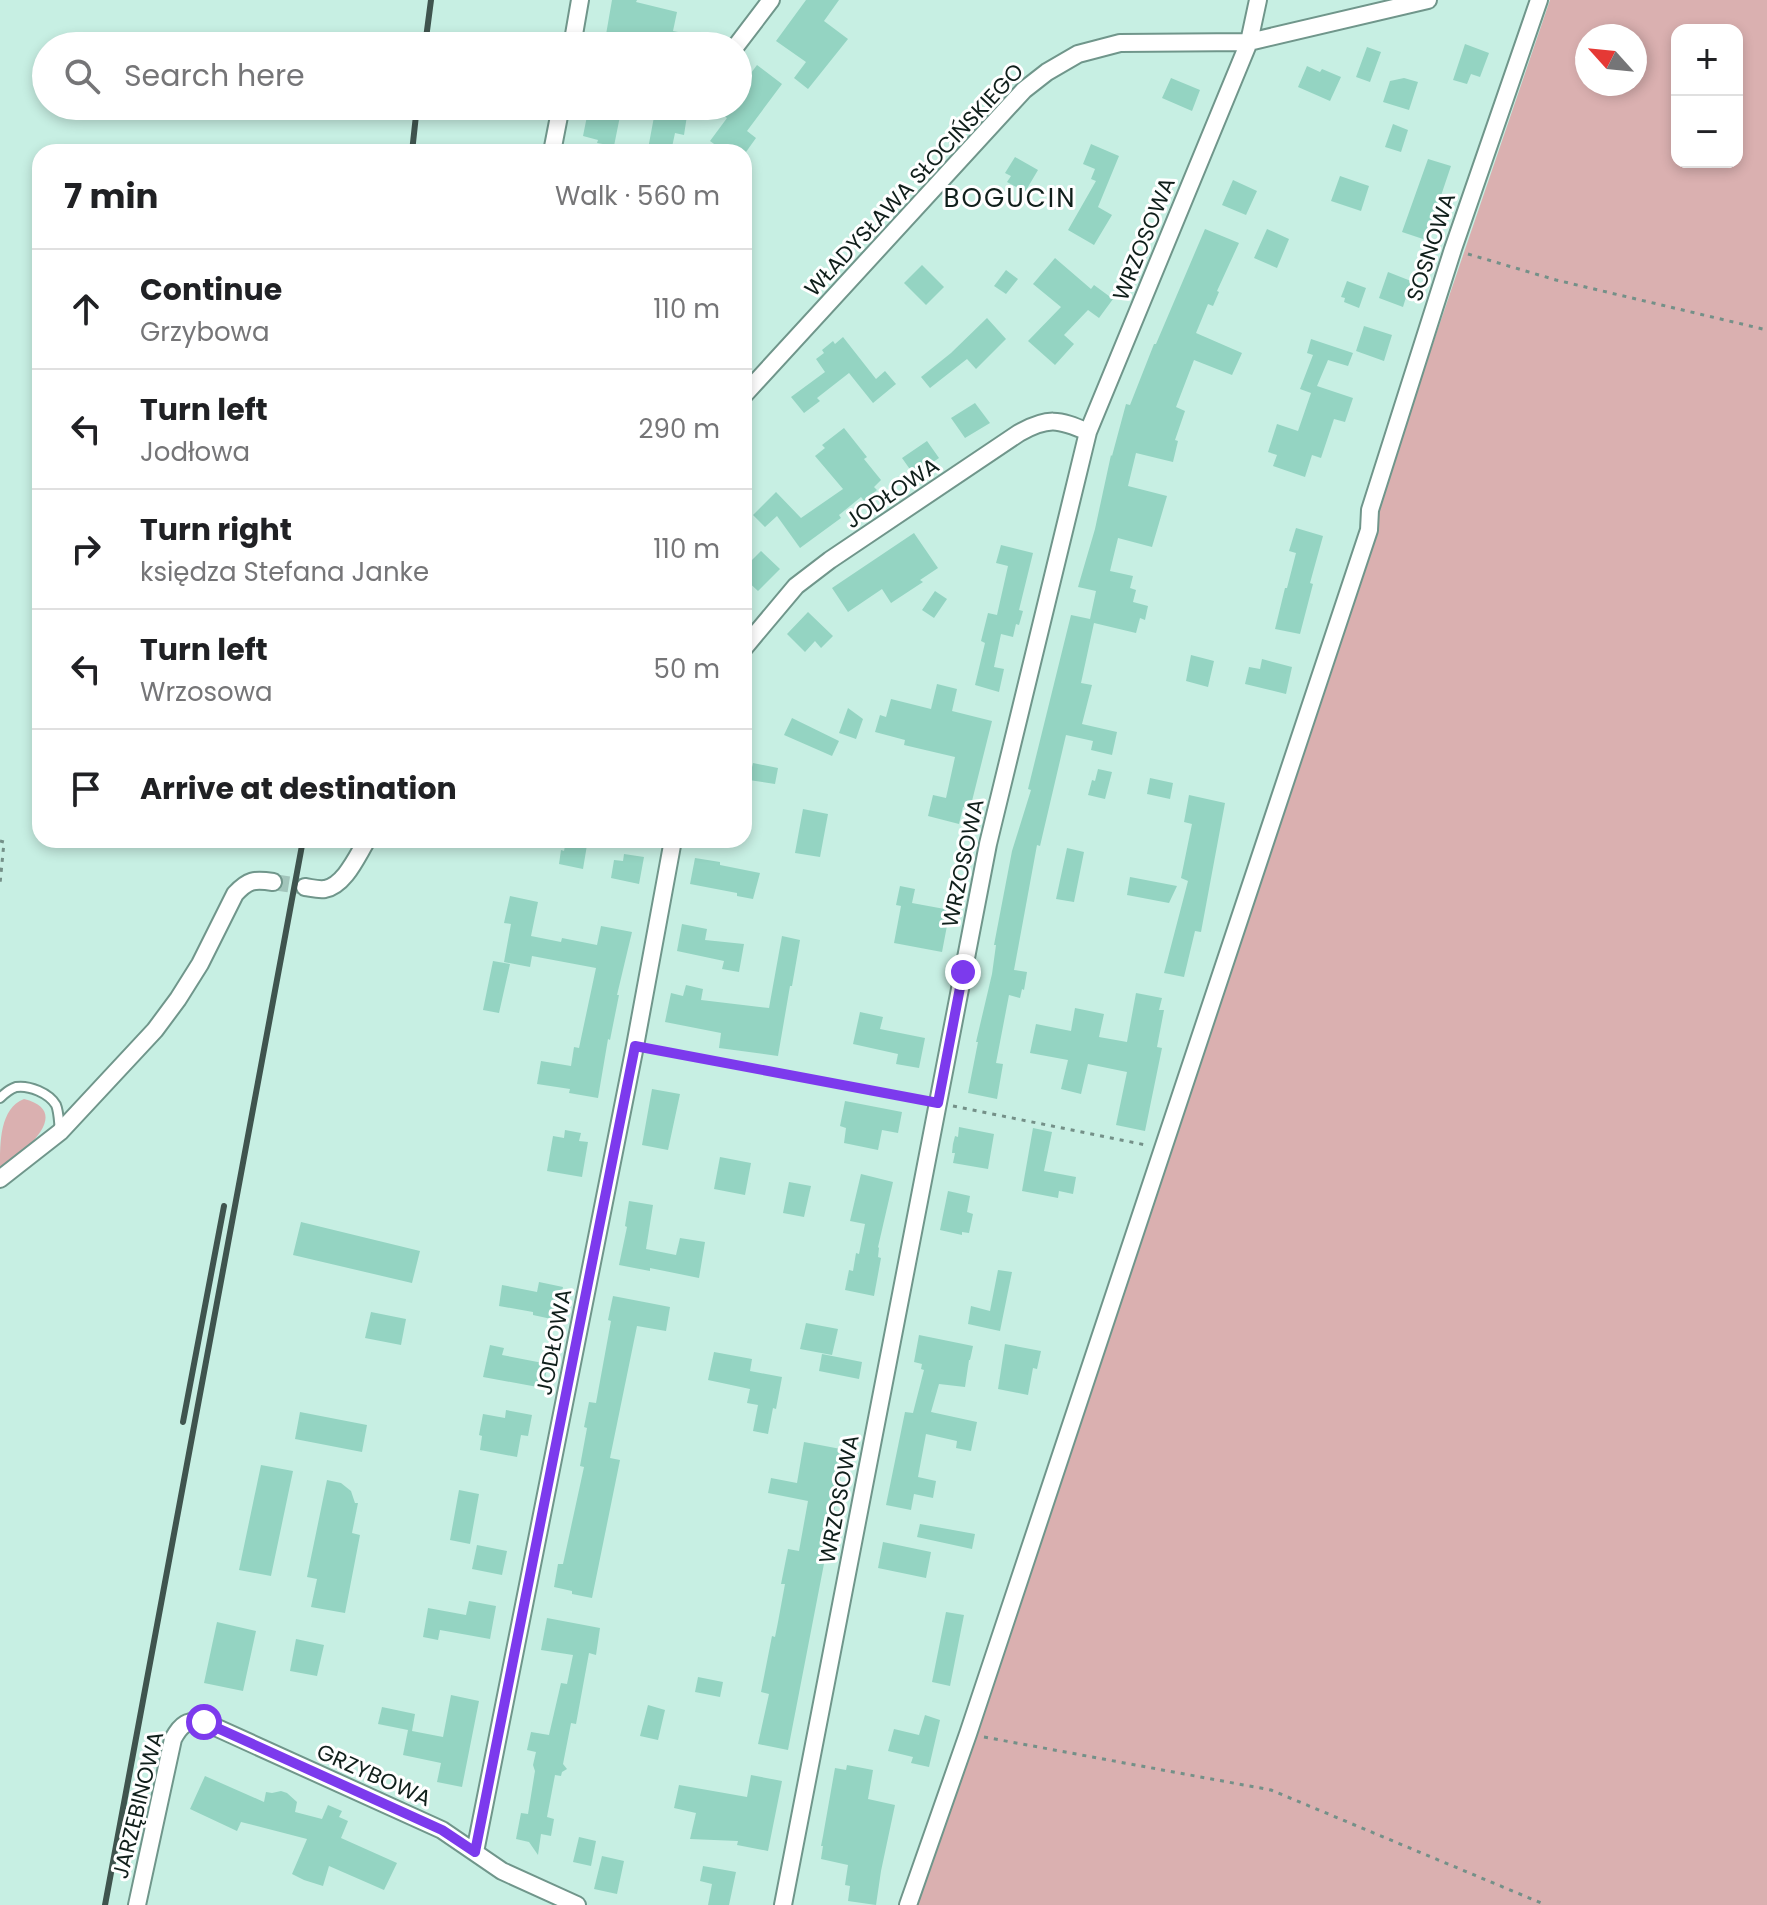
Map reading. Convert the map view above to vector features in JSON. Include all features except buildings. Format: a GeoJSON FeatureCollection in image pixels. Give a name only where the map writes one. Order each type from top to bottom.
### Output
{"type":"FeatureCollection","features":[{"type":"Feature","properties":{"kind":"street"},"geometry":{"type":"LineString","coordinates":[[574,32],[580,0]]}},
{"type":"Feature","properties":{"kind":"street"},"geometry":{"type":"LineString","coordinates":[[747,32],[771,0]]}},
{"type":"Feature","properties":{"kind":"street","name":"WRZOSOWA"},"geometry":{"type":"LineString","coordinates":[[783,1905],[988,844],[1088,432],[1249,42],[1258,0]]}},
{"type":"Feature","properties":{"kind":"street","name":"WŁADYSŁAWA SŁOCIŃSKIEGO"},"geometry":{"type":"LineString","coordinates":[[752,386],[1024,90],[1078,54],[1120,43],[1249,42],[1428,0]]}},
{"type":"Feature","properties":{"kind":"street","name":"SOSNOWA"},"geometry":{"type":"LineString","coordinates":[[908,1905],[968,1734],[1369,530],[1370,510],[1535,1]]}},
{"type":"Feature","properties":{"kind":"street"},"geometry":{"type":"LineString","coordinates":[[554,144],[558,120]]}},
{"type":"Feature","properties":{"kind":"street","name":"JODŁOWA"},"geometry":{"type":"LineString","coordinates":[[752,638],[796,586],[1019,433],[1037,424],[1064,422],[1088,432]]}},
{"type":"Feature","properties":{"kind":"street"},"geometry":{"type":"LineString","coordinates":[[305,887],[326,889],[337,883],[362,848]]}},
{"type":"Feature","properties":{"kind":"street","name":"JODŁOWA"},"geometry":{"type":"LineString","coordinates":[[475,1852],[672,848]]}},
{"type":"Feature","properties":{"kind":"street"},"geometry":{"type":"LineString","coordinates":[[0,1179],[60,1132],[155,1030],[200,964],[235,894],[244,884],[257,880],[273,882]]}},
{"type":"Feature","properties":{"kind":"street","name":"GRZYBOWA"},"geometry":{"type":"LineString","coordinates":[[190,1720],[204,1722],[442,1830],[502,1871],[577,1905]]}},
{"type":"Feature","properties":{"kind":"street","name":"JARZĘBINOWA"},"geometry":{"type":"LineString","coordinates":[[137,1905],[173,1739],[179,1727],[190,1720]]}},
{"type":"Feature","properties":{"kind":"lane"},"geometry":{"type":"LineString","coordinates":[[0,1098],[17,1087],[31,1088],[45,1094],[56,1106],[60,1132]]}},
{"type":"Feature","properties":{"kind":"path"},"geometry":{"type":"LineString","coordinates":[[1453,249],[1556,280],[1767,330]]}},
{"type":"Feature","properties":{"kind":"path"},"geometry":{"type":"LineString","coordinates":[[0,841],[4,842],[0,884]]}},
{"type":"Feature","properties":{"kind":"path"},"geometry":{"type":"LineString","coordinates":[[635,1046],[1163,1148]]}},
{"type":"Feature","properties":{"kind":"path"},"geometry":{"type":"LineString","coordinates":[[968,1734],[1271,1790],[1546,1905]]}},
{"type":"Feature","properties":{"kind":"shaded area"},"geometry":{"type":"Polygon","coordinates":[[[1550,0],[1767,0],[1767,1905],[901,1905],[1550,0]]]}},
{"type":"Feature","properties":{"kind":"shaded area"},"geometry":{"type":"Polygon","coordinates":[[[24,1099],[39,1105],[45,1113],[45,1123],[31,1143],[0,1167],[1,1137],[6,1118],[16,1103],[24,1099]]]}},
{"type":"Feature","properties":{"kind":"tunnel"},"geometry":{"type":"LineString","coordinates":[[273,882],[305,887]]}},
{"type":"Feature","properties":{"kind":"railway"},"geometry":{"type":"LineString","coordinates":[[427,32],[431,0]]}},
{"type":"Feature","properties":{"kind":"railway"},"geometry":{"type":"LineString","coordinates":[[413,144],[415,120]]}},
{"type":"Feature","properties":{"kind":"railway"},"geometry":{"type":"LineString","coordinates":[[105,1905],[302,848]]}},
{"type":"Feature","properties":{"kind":"railway"},"geometry":{"type":"LineString","coordinates":[[183,1422],[224,1206]]}},
{"type":"Feature","properties":{"kind":"district","name":"BOGUCIN"},"geometry":{"type":"Point","coordinates":[1010,198]}},
{"type":"Feature","properties":{"kind":"route"},"geometry":{"type":"LineString","coordinates":[[204,1722],[442,1830],[475,1852],[635,1046],[938,1103],[963,972]]}}]}
